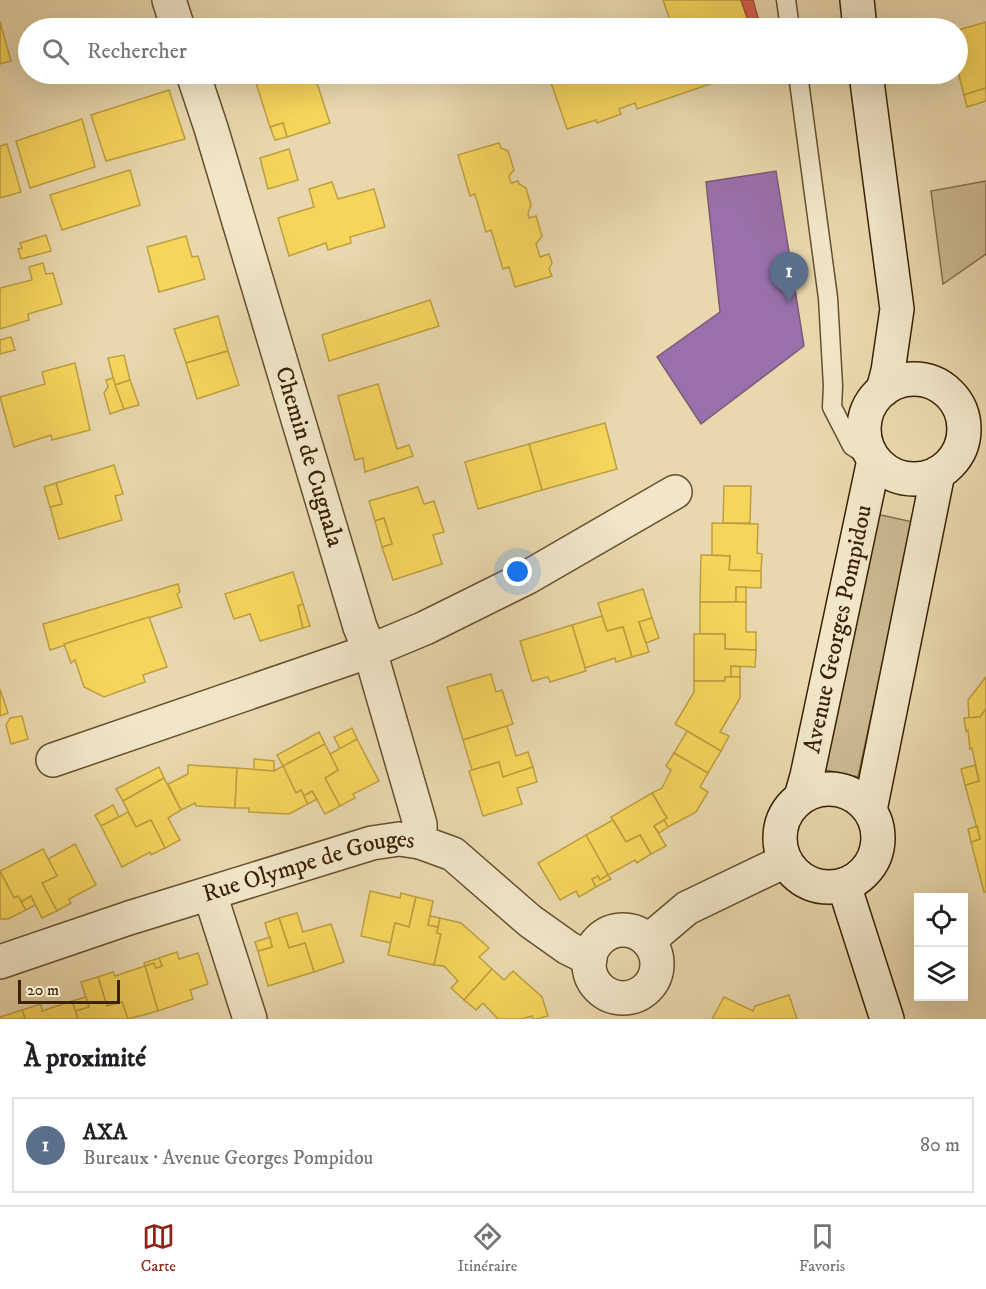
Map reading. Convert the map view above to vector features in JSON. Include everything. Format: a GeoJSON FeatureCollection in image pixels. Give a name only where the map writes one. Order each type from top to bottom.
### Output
{"type":"FeatureCollection","features":[{"type":"Feature","properties":{"kind":"street"},"geometry":{"type":"LineString","coordinates":[[169,0],[175,18]]}},
{"type":"Feature","properties":{"kind":"street"},"geometry":{"type":"LineString","coordinates":[[857,0],[860,18]]}},
{"type":"Feature","properties":{"kind":"street","name":"Chemin de Cugnala"},"geometry":{"type":"LineString","coordinates":[[196,84],[369,651],[420,824],[420,842]]}},
{"type":"Feature","properties":{"kind":"street"},"geometry":{"type":"LineString","coordinates":[[867,84],[897,309],[919,364],[936,385]]}},
{"type":"Feature","properties":{"kind":"street"},"geometry":{"type":"LineString","coordinates":[[883,390],[897,309]]}},
{"type":"Feature","properties":{"kind":"street"},"geometry":{"type":"LineString","coordinates":[[911,379],[927,380],[952,397],[960,410],[964,425],[974,439],[958,453],[950,465],[925,478],[911,479],[884,470],[867,448],[864,423],[867,410],[883,390],[896,382],[911,379]]}},
{"type":"Feature","properties":{"kind":"street","name":"Avenue Georges Pompidou"},"geometry":{"type":"LineString","coordinates":[[801,797],[874,460]]}},
{"type":"Feature","properties":{"kind":"street"},"geometry":{"type":"LineString","coordinates":[[870,810],[938,473]]}},
{"type":"Feature","properties":{"kind":"street"},"geometry":{"type":"LineString","coordinates":[[53,760],[369,651],[425,628],[528,577],[675,492]]}},
{"type":"Feature","properties":{"kind":"street"},"geometry":{"type":"LineString","coordinates":[[830,788],[845,791],[860,799],[870,810],[877,829],[878,848],[866,871],[856,880],[844,885],[827,887],[810,884],[795,874],[785,861],[780,847],[781,826],[790,806],[801,797],[815,790],[830,788]]}},
{"type":"Feature","properties":{"kind":"street","name":"Rue Olympe de Gouges"},"geometry":{"type":"LineString","coordinates":[[0,962],[129,918],[372,843],[399,839],[420,842],[453,854],[530,921],[568,948],[590,959]]}},
{"type":"Feature","properties":{"kind":"street"},"geometry":{"type":"LineString","coordinates":[[648,941],[687,908],[785,861]]}},
{"type":"Feature","properties":{"kind":"street"},"geometry":{"type":"LineString","coordinates":[[844,885],[887,1019]]}},
{"type":"Feature","properties":{"kind":"street"},"geometry":{"type":"LineString","coordinates":[[210,894],[250,1019]]}},
{"type":"Feature","properties":{"kind":"street"},"geometry":{"type":"LineString","coordinates":[[630,931],[648,941],[654,950],[657,969],[649,987],[633,1008],[606,993],[596,984],[590,972],[590,959],[600,940],[609,934],[630,931]]}},
{"type":"Feature","properties":{"kind":"lane"},"geometry":{"type":"LineString","coordinates":[[786,0],[789,18]]}},
{"type":"Feature","properties":{"kind":"lane"},"geometry":{"type":"LineString","coordinates":[[799,84],[828,298],[832,407],[852,446],[874,460]]}},
{"type":"Feature","properties":{"kind":"shaded area"},"geometry":{"type":"Polygon","coordinates":[[[986,181],[986,254],[943,284],[931,191],[986,181]]]}},
{"type":"Feature","properties":{"kind":"shaded area"},"geometry":{"type":"Polygon","coordinates":[[[872,513],[913,522],[858,777],[817,768],[872,513]]]}},
{"type":"Feature","properties":{"kind":"building: Logements"},"geometry":{"type":"Polygon","coordinates":[[[663,0],[741,0],[747,18],[669,18],[663,0]]]}},
{"type":"Feature","properties":{"kind":"building: Logements"},"geometry":{"type":"Polygon","coordinates":[[[0,22],[11,61],[0,64],[0,22]]]}},
{"type":"Feature","properties":{"kind":"building: Logements"},"geometry":{"type":"Polygon","coordinates":[[[986,22],[986,88],[964,95],[961,84],[968,84],[968,27],[986,22]]]}},
{"type":"Feature","properties":{"kind":"building: Logements"},"geometry":{"type":"Polygon","coordinates":[[[256,84],[317,84],[330,123],[287,137],[283,123],[270,127],[256,84]]]}},
{"type":"Feature","properties":{"kind":"building: Logements"},"geometry":{"type":"Polygon","coordinates":[[[551,84],[710,84],[637,109],[635,103],[619,109],[621,114],[597,123],[596,120],[567,129],[551,84]]]}},
{"type":"Feature","properties":{"kind":"building: Logements"},"geometry":{"type":"Polygon","coordinates":[[[986,88],[986,101],[967,107],[964,95],[986,88]]]}},
{"type":"Feature","properties":{"kind":"building: Logements"},"geometry":{"type":"Polygon","coordinates":[[[169,90],[185,139],[106,161],[91,115],[169,90]]]}},
{"type":"Feature","properties":{"kind":"building: Logements"},"geometry":{"type":"Polygon","coordinates":[[[82,119],[95,167],[30,188],[16,141],[82,119]]]}},
{"type":"Feature","properties":{"kind":"building: Logements"},"geometry":{"type":"Polygon","coordinates":[[[283,123],[287,137],[275,140],[270,127],[283,123]]]}},
{"type":"Feature","properties":{"kind":"building: Logements"},"geometry":{"type":"Polygon","coordinates":[[[499,143],[501,148],[508,151],[514,170],[509,176],[511,183],[518,181],[526,188],[531,205],[529,218],[536,216],[542,236],[536,244],[540,257],[549,254],[552,263],[549,269],[552,276],[515,287],[509,267],[503,269],[491,230],[486,232],[475,194],[470,196],[458,155],[499,143]]]}},
{"type":"Feature","properties":{"kind":"building: Logements"},"geometry":{"type":"Polygon","coordinates":[[[7,144],[21,192],[0,198],[0,146],[7,144]]]}},
{"type":"Feature","properties":{"kind":"building: Logements"},"geometry":{"type":"Polygon","coordinates":[[[289,149],[298,180],[268,189],[260,158],[289,149]]]}},
{"type":"Feature","properties":{"kind":"building: Logements"},"geometry":{"type":"Polygon","coordinates":[[[130,170],[140,205],[62,230],[50,195],[130,170]]]}},
{"type":"Feature","properties":{"kind":"building: Logements"},"geometry":{"type":"Polygon","coordinates":[[[332,182],[338,199],[374,189],[385,227],[350,237],[351,243],[328,250],[326,243],[289,256],[278,218],[314,207],[309,189],[332,182]]]}},
{"type":"Feature","properties":{"kind":"building: Logements"},"geometry":{"type":"Polygon","coordinates":[[[46,235],[51,251],[21,259],[18,249],[22,248],[20,243],[46,235]]]}},
{"type":"Feature","properties":{"kind":"building: Logements"},"geometry":{"type":"Polygon","coordinates":[[[186,236],[192,257],[198,256],[205,279],[159,292],[147,247],[186,236]]]}},
{"type":"Feature","properties":{"kind":"building: Logements"},"geometry":{"type":"Polygon","coordinates":[[[43,263],[46,274],[53,273],[62,304],[28,314],[29,320],[0,329],[0,288],[32,280],[29,267],[43,263]]]}},
{"type":"Feature","properties":{"kind":"building: Logements"},"geometry":{"type":"Polygon","coordinates":[[[430,300],[439,326],[329,361],[322,335],[430,300]]]}},
{"type":"Feature","properties":{"kind":"building: Logements"},"geometry":{"type":"Polygon","coordinates":[[[218,316],[228,351],[186,363],[174,329],[218,316]]]}},
{"type":"Feature","properties":{"kind":"building: Logements"},"geometry":{"type":"Polygon","coordinates":[[[11,337],[15,350],[0,354],[0,340],[11,337]]]}},
{"type":"Feature","properties":{"kind":"building: Logements"},"geometry":{"type":"Polygon","coordinates":[[[228,351],[239,385],[197,399],[186,363],[228,351]]]}},
{"type":"Feature","properties":{"kind":"building: Logements"},"geometry":{"type":"Polygon","coordinates":[[[124,355],[130,380],[115,385],[108,358],[124,355]]]}},
{"type":"Feature","properties":{"kind":"building: Logements"},"geometry":{"type":"Polygon","coordinates":[[[75,363],[90,430],[52,440],[51,435],[14,447],[0,397],[45,384],[42,372],[75,363]]]}},
{"type":"Feature","properties":{"kind":"building: Logements"},"geometry":{"type":"Polygon","coordinates":[[[113,378],[124,409],[110,414],[104,393],[108,387],[106,380],[113,378]]]}},
{"type":"Feature","properties":{"kind":"building: Logements"},"geometry":{"type":"Polygon","coordinates":[[[130,380],[139,405],[124,409],[115,385],[130,380]]]}},
{"type":"Feature","properties":{"kind":"building: Logements"},"geometry":{"type":"Polygon","coordinates":[[[378,384],[397,449],[409,445],[413,456],[365,472],[363,458],[355,460],[338,396],[378,384]]]}},
{"type":"Feature","properties":{"kind":"building: Logements"},"geometry":{"type":"Polygon","coordinates":[[[605,423],[617,469],[542,490],[529,444],[605,423]]]}},
{"type":"Feature","properties":{"kind":"building: Logements"},"geometry":{"type":"Polygon","coordinates":[[[529,444],[542,490],[478,509],[465,462],[529,444]]]}},
{"type":"Feature","properties":{"kind":"building: Logements"},"geometry":{"type":"Polygon","coordinates":[[[114,465],[123,494],[115,496],[122,520],[59,539],[50,507],[62,504],[56,483],[114,465]]]}},
{"type":"Feature","properties":{"kind":"building: Logements"},"geometry":{"type":"Polygon","coordinates":[[[56,483],[62,504],[50,507],[44,487],[56,483]]]}},
{"type":"Feature","properties":{"kind":"building: Logements"},"geometry":{"type":"Polygon","coordinates":[[[724,486],[751,486],[750,523],[723,523],[724,486]]]}},
{"type":"Feature","properties":{"kind":"building: Logements"},"geometry":{"type":"Polygon","coordinates":[[[418,487],[424,504],[434,501],[444,532],[433,535],[442,564],[393,580],[382,547],[392,544],[384,518],[375,521],[369,501],[418,487]]]}},
{"type":"Feature","properties":{"kind":"building: Logements"},"geometry":{"type":"Polygon","coordinates":[[[384,518],[392,544],[382,547],[375,521],[384,518]]]}},
{"type":"Feature","properties":{"kind":"building: Logements"},"geometry":{"type":"Polygon","coordinates":[[[712,523],[758,524],[757,553],[762,554],[761,571],[729,570],[730,556],[712,555],[712,523]]]}},
{"type":"Feature","properties":{"kind":"building: Logements"},"geometry":{"type":"Polygon","coordinates":[[[701,555],[730,556],[729,570],[761,571],[761,588],[736,587],[736,602],[700,602],[701,555]]]}},
{"type":"Feature","properties":{"kind":"building: Logements"},"geometry":{"type":"Polygon","coordinates":[[[293,572],[303,604],[298,606],[303,628],[260,641],[250,614],[234,619],[225,594],[293,572]]]}},
{"type":"Feature","properties":{"kind":"building: Logements"},"geometry":{"type":"Polygon","coordinates":[[[178,584],[180,592],[177,594],[182,607],[50,650],[43,624],[178,584]]]}},
{"type":"Feature","properties":{"kind":"building: Logements"},"geometry":{"type":"Polygon","coordinates":[[[736,587],[746,587],[746,602],[736,602],[736,587]]]}},
{"type":"Feature","properties":{"kind":"building: Logements"},"geometry":{"type":"Polygon","coordinates":[[[643,589],[652,618],[639,622],[649,652],[632,657],[623,627],[607,631],[598,603],[643,589]]]}},
{"type":"Feature","properties":{"kind":"building: Logements"},"geometry":{"type":"Polygon","coordinates":[[[700,602],[746,602],[746,632],[756,632],[756,650],[725,649],[725,634],[700,634],[700,602]]]}},
{"type":"Feature","properties":{"kind":"building: Logements"},"geometry":{"type":"Polygon","coordinates":[[[303,604],[310,626],[303,628],[298,606],[303,604]]]}},
{"type":"Feature","properties":{"kind":"building: Logements"},"geometry":{"type":"Polygon","coordinates":[[[602,616],[607,631],[623,627],[632,657],[616,662],[615,658],[585,668],[572,625],[602,616]]]}},
{"type":"Feature","properties":{"kind":"building: Logements"},"geometry":{"type":"Polygon","coordinates":[[[149,617],[167,667],[143,675],[145,682],[104,697],[84,687],[75,660],[71,663],[64,644],[149,617]]]}},
{"type":"Feature","properties":{"kind":"building: Logements"},"geometry":{"type":"Polygon","coordinates":[[[652,618],[659,638],[646,643],[639,622],[652,618]]]}},
{"type":"Feature","properties":{"kind":"building: Logements"},"geometry":{"type":"Polygon","coordinates":[[[572,625],[586,671],[550,682],[548,677],[532,681],[520,641],[572,625]]]}},
{"type":"Feature","properties":{"kind":"building: Logements"},"geometry":{"type":"Polygon","coordinates":[[[694,634],[725,634],[725,649],[756,650],[755,667],[731,666],[731,677],[725,677],[725,681],[694,681],[694,634]]]}},
{"type":"Feature","properties":{"kind":"building: Logements"},"geometry":{"type":"Polygon","coordinates":[[[731,666],[740,667],[740,677],[731,677],[731,666]]]}},
{"type":"Feature","properties":{"kind":"building: Logements"},"geometry":{"type":"Polygon","coordinates":[[[491,674],[496,692],[502,690],[513,724],[463,740],[447,687],[491,674]]]}},
{"type":"Feature","properties":{"kind":"building: Logements"},"geometry":{"type":"Polygon","coordinates":[[[725,677],[740,677],[740,698],[720,732],[729,736],[721,751],[675,724],[694,692],[694,681],[725,681],[725,677]]]}},
{"type":"Feature","properties":{"kind":"building: Logements"},"geometry":{"type":"Polygon","coordinates":[[[986,677],[986,709],[980,717],[969,718],[968,700],[986,677]]]}},
{"type":"Feature","properties":{"kind":"building: Logements"},"geometry":{"type":"Polygon","coordinates":[[[0,689],[8,713],[0,716],[0,689]]]}},
{"type":"Feature","properties":{"kind":"building: Logements"},"geometry":{"type":"Polygon","coordinates":[[[986,709],[986,892],[984,892],[971,842],[980,839],[965,785],[979,781],[964,718],[980,717],[986,709]]]}},
{"type":"Feature","properties":{"kind":"building: Logements"},"geometry":{"type":"Polygon","coordinates":[[[22,716],[28,739],[11,744],[6,725],[10,718],[22,716]]]}},
{"type":"Feature","properties":{"kind":"building: Logements"},"geometry":{"type":"Polygon","coordinates":[[[507,726],[516,756],[528,752],[533,767],[503,777],[499,762],[472,770],[463,740],[507,726]]]}},
{"type":"Feature","properties":{"kind":"building: Logements"},"geometry":{"type":"Polygon","coordinates":[[[352,728],[357,739],[340,749],[334,737],[352,728]]]}},
{"type":"Feature","properties":{"kind":"building: Logements"},"geometry":{"type":"Polygon","coordinates":[[[687,731],[721,751],[708,773],[674,753],[687,731]]]}},
{"type":"Feature","properties":{"kind":"building: Logements"},"geometry":{"type":"Polygon","coordinates":[[[319,732],[325,744],[283,766],[277,755],[319,732]]]}},
{"type":"Feature","properties":{"kind":"building: Logements"},"geometry":{"type":"Polygon","coordinates":[[[357,739],[379,781],[353,794],[355,798],[340,806],[325,778],[338,770],[330,754],[357,739]]]}},
{"type":"Feature","properties":{"kind":"building: Logements"},"geometry":{"type":"Polygon","coordinates":[[[325,744],[338,770],[325,778],[340,806],[325,814],[312,791],[304,796],[301,790],[296,793],[283,766],[325,744]]]}},
{"type":"Feature","properties":{"kind":"building: Logements"},"geometry":{"type":"Polygon","coordinates":[[[674,753],[708,773],[700,787],[708,792],[696,812],[668,827],[664,820],[667,818],[652,793],[662,788],[671,770],[666,766],[674,753]]]}},
{"type":"Feature","properties":{"kind":"building: Logements"},"geometry":{"type":"Polygon","coordinates":[[[254,759],[274,761],[274,771],[254,770],[254,759]]]}},
{"type":"Feature","properties":{"kind":"building: Logements"},"geometry":{"type":"Polygon","coordinates":[[[499,762],[503,777],[533,767],[537,782],[517,788],[522,804],[483,816],[469,771],[499,762]]]}},
{"type":"Feature","properties":{"kind":"building: Logements"},"geometry":{"type":"Polygon","coordinates":[[[188,765],[237,768],[235,808],[196,806],[195,803],[181,810],[168,784],[188,774],[188,765]]]}},
{"type":"Feature","properties":{"kind":"building: Logements"},"geometry":{"type":"Polygon","coordinates":[[[975,765],[979,781],[965,785],[961,769],[975,765]]]}},
{"type":"Feature","properties":{"kind":"building: Logements"},"geometry":{"type":"Polygon","coordinates":[[[283,766],[296,793],[301,790],[308,804],[289,814],[249,812],[249,808],[235,808],[237,768],[274,771],[283,766]]]}},
{"type":"Feature","properties":{"kind":"building: Logements"},"geometry":{"type":"Polygon","coordinates":[[[159,767],[164,778],[123,801],[116,789],[159,767]]]}},
{"type":"Feature","properties":{"kind":"building: Logements"},"geometry":{"type":"Polygon","coordinates":[[[164,778],[181,810],[168,818],[180,840],[165,848],[151,820],[136,827],[123,801],[164,778]]]}},
{"type":"Feature","properties":{"kind":"building: Logements"},"geometry":{"type":"Polygon","coordinates":[[[312,791],[317,799],[308,804],[304,796],[312,791]]]}},
{"type":"Feature","properties":{"kind":"building: Logements"},"geometry":{"type":"Polygon","coordinates":[[[652,793],[667,818],[654,826],[666,846],[651,854],[640,835],[626,842],[611,817],[652,793]]]}},
{"type":"Feature","properties":{"kind":"building: Logements"},"geometry":{"type":"Polygon","coordinates":[[[113,805],[119,817],[101,826],[95,815],[113,805]]]}},
{"type":"Feature","properties":{"kind":"building: Logements"},"geometry":{"type":"Polygon","coordinates":[[[128,812],[136,827],[151,820],[165,848],[151,855],[150,852],[122,867],[101,826],[128,812]]]}},
{"type":"Feature","properties":{"kind":"building: Logements"},"geometry":{"type":"Polygon","coordinates":[[[613,820],[626,842],[640,835],[651,854],[637,863],[635,860],[608,875],[586,835],[613,820]]]}},
{"type":"Feature","properties":{"kind":"building: Logements"},"geometry":{"type":"Polygon","coordinates":[[[664,820],[668,827],[659,833],[654,826],[664,820]]]}},
{"type":"Feature","properties":{"kind":"building: Logements"},"geometry":{"type":"Polygon","coordinates":[[[977,826],[980,839],[971,842],[968,829],[977,826]]]}},
{"type":"Feature","properties":{"kind":"building: Logements"},"geometry":{"type":"Polygon","coordinates":[[[586,835],[608,875],[600,880],[598,876],[592,879],[596,887],[579,897],[576,891],[560,900],[538,863],[586,835]]]}},
{"type":"Feature","properties":{"kind":"building: Logements"},"geometry":{"type":"Polygon","coordinates":[[[75,844],[96,885],[69,899],[71,903],[57,911],[42,883],[57,876],[48,859],[75,844]]]}},
{"type":"Feature","properties":{"kind":"building: Logements"},"geometry":{"type":"Polygon","coordinates":[[[43,849],[57,876],[42,883],[57,911],[42,918],[31,896],[21,902],[18,896],[14,898],[0,871],[43,849]]]}},
{"type":"Feature","properties":{"kind":"building: Logements"},"geometry":{"type":"Polygon","coordinates":[[[0,871],[14,898],[18,896],[26,910],[8,919],[0,919],[0,871]]]}},
{"type":"Feature","properties":{"kind":"building: Logements"},"geometry":{"type":"Polygon","coordinates":[[[608,875],[611,879],[596,887],[592,879],[598,876],[600,880],[608,875]]]}},
{"type":"Feature","properties":{"kind":"building: Logements"},"geometry":{"type":"Polygon","coordinates":[[[370,891],[400,898],[401,893],[416,897],[409,927],[395,923],[391,943],[361,936],[370,891]]]}},
{"type":"Feature","properties":{"kind":"building: Logements"},"geometry":{"type":"Polygon","coordinates":[[[31,896],[35,905],[26,910],[21,902],[31,896]]]}},
{"type":"Feature","properties":{"kind":"building: Logements"},"geometry":{"type":"Polygon","coordinates":[[[416,897],[433,901],[428,925],[438,927],[437,933],[441,934],[434,965],[388,955],[395,923],[409,927],[416,897]]]}},
{"type":"Feature","properties":{"kind":"building: Logements"},"geometry":{"type":"Polygon","coordinates":[[[297,913],[303,932],[331,924],[344,962],[314,972],[305,943],[289,948],[279,918],[297,913]]]}},
{"type":"Feature","properties":{"kind":"building: Logements"},"geometry":{"type":"Polygon","coordinates":[[[430,916],[440,918],[438,927],[428,925],[430,916]]]}},
{"type":"Feature","properties":{"kind":"building: Logements"},"geometry":{"type":"Polygon","coordinates":[[[279,918],[289,948],[305,943],[314,972],[268,986],[258,951],[272,947],[265,923],[279,918]]]}},
{"type":"Feature","properties":{"kind":"building: Logements"},"geometry":{"type":"Polygon","coordinates":[[[440,918],[461,923],[489,948],[479,957],[492,969],[464,1000],[451,988],[458,981],[444,966],[434,965],[441,934],[437,933],[440,918]]]}},
{"type":"Feature","properties":{"kind":"building: Logements"},"geometry":{"type":"Polygon","coordinates":[[[270,937],[272,947],[258,951],[255,942],[270,937]]]}},
{"type":"Feature","properties":{"kind":"building: Logements"},"geometry":{"type":"Polygon","coordinates":[[[177,952],[179,959],[198,953],[208,984],[190,990],[193,999],[158,1011],[145,966],[154,963],[156,968],[162,966],[159,958],[177,952]]]}},
{"type":"Feature","properties":{"kind":"building: Logements"},"geometry":{"type":"Polygon","coordinates":[[[159,958],[162,966],[156,968],[154,963],[145,966],[144,963],[159,958]]]}},
{"type":"Feature","properties":{"kind":"building: Logements"},"geometry":{"type":"Polygon","coordinates":[[[145,966],[158,1011],[128,1019],[122,1002],[107,1006],[98,977],[113,972],[115,976],[145,966]]]}},
{"type":"Feature","properties":{"kind":"building: Logements"},"geometry":{"type":"Polygon","coordinates":[[[492,969],[504,980],[513,971],[542,997],[548,1016],[536,1019],[532,1016],[522,1019],[498,1019],[483,1003],[476,1010],[464,1000],[492,969]]]}},
{"type":"Feature","properties":{"kind":"building: Logements"},"geometry":{"type":"Polygon","coordinates":[[[98,977],[107,1006],[122,1002],[128,1019],[78,1019],[75,1011],[89,1007],[81,982],[98,977]]]}},
{"type":"Feature","properties":{"kind":"building: Logements"},"geometry":{"type":"Polygon","coordinates":[[[789,995],[797,1019],[712,1019],[724,997],[753,1011],[755,1006],[789,995]]]}},
{"type":"Feature","properties":{"kind":"building: Logements"},"geometry":{"type":"Polygon","coordinates":[[[86,997],[89,1007],[75,1011],[72,1001],[86,997]]]}},
{"type":"Feature","properties":{"kind":"building: Logements"},"geometry":{"type":"Polygon","coordinates":[[[72,1001],[78,1019],[25,1019],[22,1010],[41,1004],[42,1011],[72,1001]]]}},
{"type":"Feature","properties":{"kind":"building: Logements"},"geometry":{"type":"Polygon","coordinates":[[[22,1010],[25,1019],[0,1019],[0,1017],[22,1010]]]}},
{"type":"Feature","properties":{"kind":"building: Commerces"},"geometry":{"type":"Polygon","coordinates":[[[741,0],[753,0],[758,18],[747,18],[741,0]]]}},
{"type":"Feature","properties":{"kind":"building: Bureaux"},"geometry":{"type":"Polygon","coordinates":[[[776,171],[804,346],[701,424],[657,357],[720,312],[706,182],[776,171]]]}},
{"type":"Feature","properties":{"kind":"place","name":"AXA"},"geometry":{"type":"Point","coordinates":[789,302]}}]}
